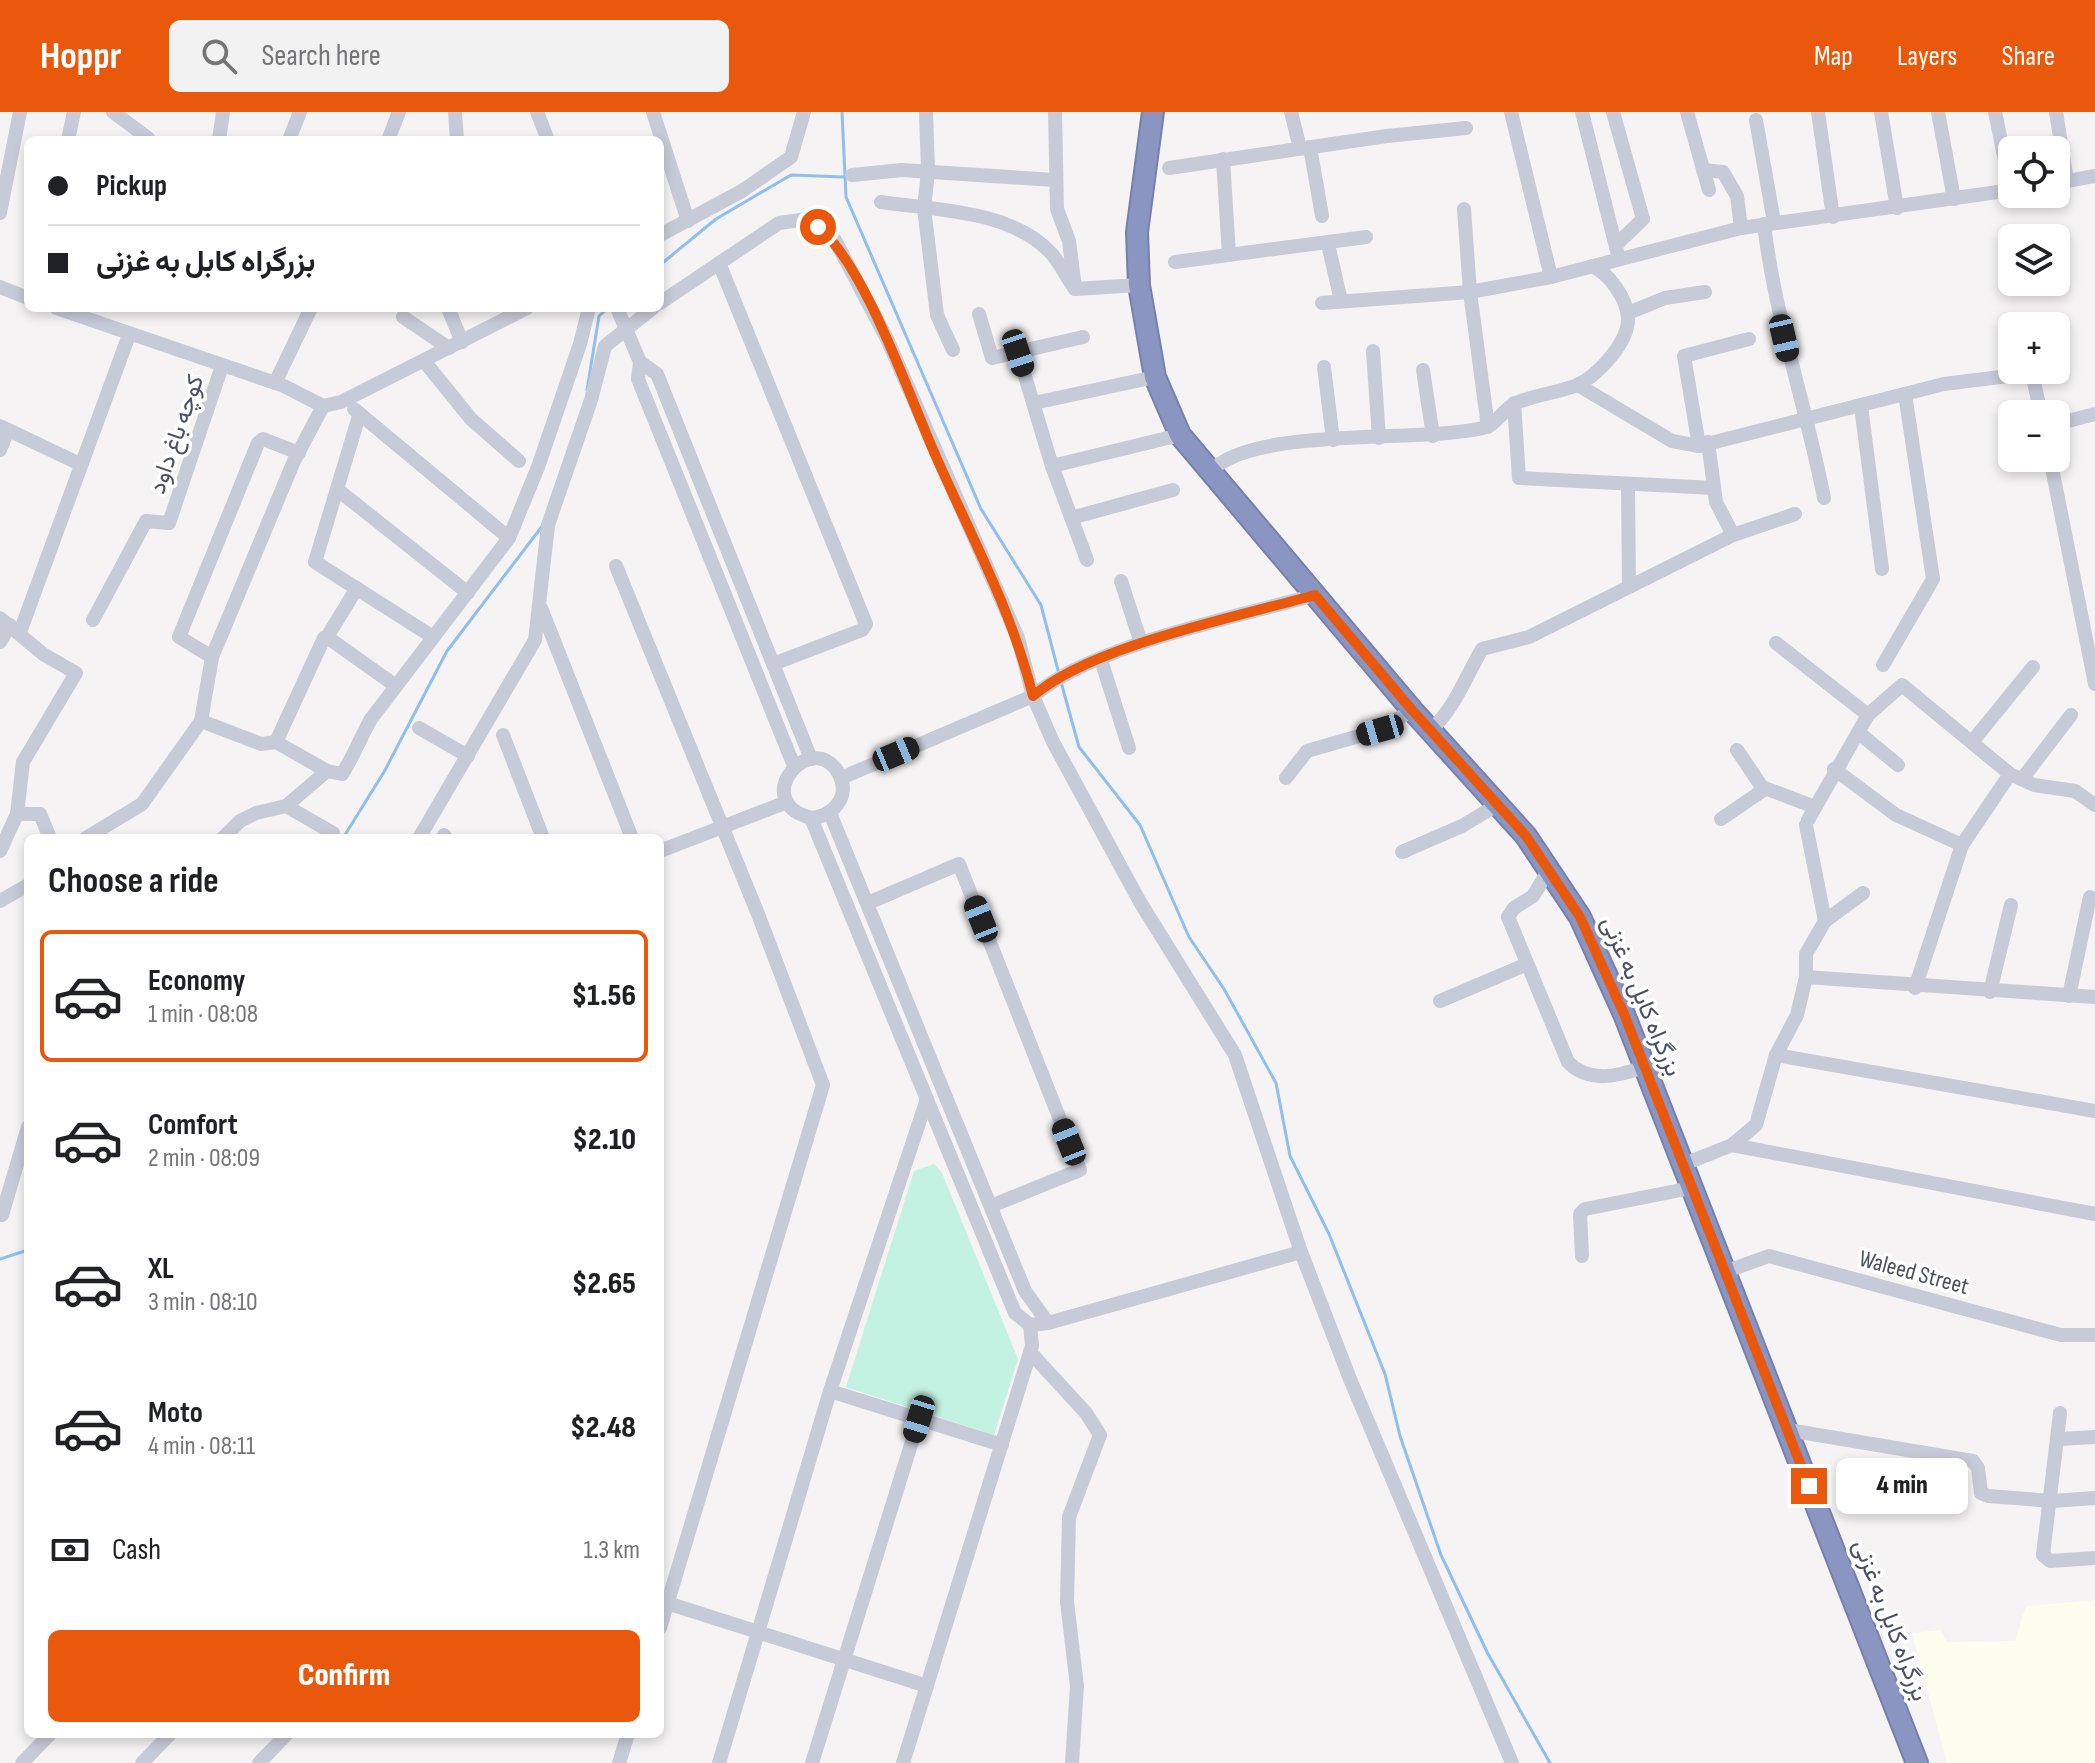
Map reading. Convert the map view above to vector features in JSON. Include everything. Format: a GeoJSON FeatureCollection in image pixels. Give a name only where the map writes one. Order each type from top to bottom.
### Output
{"type":"FeatureCollection","features":[{"type":"Feature","properties":{"kind":"highway","name":"بزرگراه کابل به غزنی"},"geometry":{"type":"LineString","coordinates":[[1153,112],[1137,232],[1139,285],[1155,377],[1180,435],[1430,731],[1526,836],[1580,917],[1644,1067],[1917,1763]]}},
{"type":"Feature","properties":{"kind":"street"},"geometry":{"type":"LineString","coordinates":[[0,213],[20,112]]}},
{"type":"Feature","properties":{"kind":"street"},"geometry":{"type":"LineString","coordinates":[[69,136],[74,112]]}},
{"type":"Feature","properties":{"kind":"street"},"geometry":{"type":"LineString","coordinates":[[220,136],[223,112]]}},
{"type":"Feature","properties":{"kind":"street"},"geometry":{"type":"LineString","coordinates":[[291,136],[300,112]]}},
{"type":"Feature","properties":{"kind":"street"},"geometry":{"type":"LineString","coordinates":[[390,136],[399,112]]}},
{"type":"Feature","properties":{"kind":"street"},"geometry":{"type":"LineString","coordinates":[[455,112],[457,136]]}},
{"type":"Feature","properties":{"kind":"street"},"geometry":{"type":"LineString","coordinates":[[537,112],[542,136]]}},
{"type":"Feature","properties":{"kind":"street"},"geometry":{"type":"LineString","coordinates":[[664,233],[742,191],[791,157],[804,112]]}},
{"type":"Feature","properties":{"kind":"street"},"geometry":{"type":"LineString","coordinates":[[926,112],[928,172],[924,208],[937,315],[953,350]]}},
{"type":"Feature","properties":{"kind":"street"},"geometry":{"type":"LineString","coordinates":[[1055,112],[1054,180],[1057,209],[1069,241],[1075,289]]}},
{"type":"Feature","properties":{"kind":"street"},"geometry":{"type":"LineString","coordinates":[[1291,112],[1305,147],[1322,216]]}},
{"type":"Feature","properties":{"kind":"street"},"geometry":{"type":"LineString","coordinates":[[1511,112],[1551,277]]}},
{"type":"Feature","properties":{"kind":"street"},"geometry":{"type":"LineString","coordinates":[[1582,112],[1618,252]]}},
{"type":"Feature","properties":{"kind":"street"},"geometry":{"type":"LineString","coordinates":[[1613,112],[1643,219],[1618,252]]}},
{"type":"Feature","properties":{"kind":"street"},"geometry":{"type":"LineString","coordinates":[[1687,112],[1709,190]]}},
{"type":"Feature","properties":{"kind":"street"},"geometry":{"type":"LineString","coordinates":[[1818,112],[1833,217]]}},
{"type":"Feature","properties":{"kind":"street"},"geometry":{"type":"LineString","coordinates":[[1881,112],[1897,208]]}},
{"type":"Feature","properties":{"kind":"street"},"geometry":{"type":"LineString","coordinates":[[1938,112],[1954,199]]}},
{"type":"Feature","properties":{"kind":"street"},"geometry":{"type":"LineString","coordinates":[[1995,112],[2000,136]]}},
{"type":"Feature","properties":{"kind":"street"},"geometry":{"type":"LineString","coordinates":[[2056,112],[2058,136]]}},
{"type":"Feature","properties":{"kind":"street"},"geometry":{"type":"LineString","coordinates":[[120,114],[146,136]]}},
{"type":"Feature","properties":{"kind":"street"},"geometry":{"type":"LineString","coordinates":[[657,114],[663,136]]}},
{"type":"Feature","properties":{"kind":"street"},"geometry":{"type":"LineString","coordinates":[[1756,120],[1777,309],[1790,367],[1808,417],[1824,498]]}},
{"type":"Feature","properties":{"kind":"street"},"geometry":{"type":"LineString","coordinates":[[1169,168],[1305,147],[1466,128]]}},
{"type":"Feature","properties":{"kind":"street"},"geometry":{"type":"LineString","coordinates":[[664,138],[688,221]]}},
{"type":"Feature","properties":{"kind":"street"},"geometry":{"type":"LineString","coordinates":[[1223,159],[1229,255]]}},
{"type":"Feature","properties":{"kind":"street"},"geometry":{"type":"LineString","coordinates":[[1703,170],[1723,172],[1733,184],[1741,228]]}},
{"type":"Feature","properties":{"kind":"street"},"geometry":{"type":"LineString","coordinates":[[852,175],[928,172],[1054,180]]}},
{"type":"Feature","properties":{"kind":"street"},"geometry":{"type":"LineString","coordinates":[[2070,180],[2095,176]]}},
{"type":"Feature","properties":{"kind":"street"},"geometry":{"type":"LineString","coordinates":[[1322,303],[1470,292],[1551,277],[1591,266],[1618,252],[1741,228],[1998,192]]}},
{"type":"Feature","properties":{"kind":"street"},"geometry":{"type":"LineString","coordinates":[[881,202],[990,219],[1016,228],[1051,253],[1075,289]]}},
{"type":"Feature","properties":{"kind":"street"},"geometry":{"type":"LineString","coordinates":[[1464,209],[1470,292],[1488,427]]}},
{"type":"Feature","properties":{"kind":"street"},"geometry":{"type":"LineString","coordinates":[[664,300],[792,219],[807,219],[835,240],[887,339],[1012,624],[1033,696],[1053,742],[1140,902],[1235,1055],[1301,1252],[1350,1379],[1512,1763]]}},
{"type":"Feature","properties":{"kind":"street"},"geometry":{"type":"LineString","coordinates":[[1175,262],[1366,237]]}},
{"type":"Feature","properties":{"kind":"street"},"geometry":{"type":"LineString","coordinates":[[1328,244],[1341,301]]}},
{"type":"Feature","properties":{"kind":"street"},"geometry":{"type":"LineString","coordinates":[[719,263],[866,624],[862,630],[773,664]]}},
{"type":"Feature","properties":{"kind":"street"},"geometry":{"type":"LineString","coordinates":[[1211,471],[1224,460],[1269,447],[1333,440],[1433,436],[1488,427],[1514,403],[1578,385],[1620,348],[1628,329],[1628,313],[1605,271],[1591,266]]}},
{"type":"Feature","properties":{"kind":"street"},"geometry":{"type":"LineString","coordinates":[[1075,289],[1139,285]]}},
{"type":"Feature","properties":{"kind":"street"},"geometry":{"type":"LineString","coordinates":[[1,291],[24,295]]}},
{"type":"Feature","properties":{"kind":"street"},"geometry":{"type":"LineString","coordinates":[[1628,313],[1670,296],[1705,292]]}},
{"type":"Feature","properties":{"kind":"street"},"geometry":{"type":"LineString","coordinates":[[67,312],[275,383],[323,406],[347,398],[456,345],[510,312]]}},
{"type":"Feature","properties":{"kind":"street"},"geometry":{"type":"LineString","coordinates":[[275,383],[309,312]]}},
{"type":"Feature","properties":{"kind":"street"},"geometry":{"type":"LineString","coordinates":[[449,312],[456,345]]}},
{"type":"Feature","properties":{"kind":"street"},"geometry":{"type":"LineString","coordinates":[[201,721],[261,744],[276,742],[327,771],[342,774],[356,754],[365,730],[396,686],[509,538],[538,467],[588,312]]}},
{"type":"Feature","properties":{"kind":"street"},"geometry":{"type":"LineString","coordinates":[[619,312],[640,362],[638,379],[794,766]]}},
{"type":"Feature","properties":{"kind":"street"},"geometry":{"type":"LineString","coordinates":[[421,834],[535,640],[548,525],[591,400],[605,346],[647,312]]}},
{"type":"Feature","properties":{"kind":"street"},"geometry":{"type":"LineString","coordinates":[[979,314],[992,358],[1083,337]]}},
{"type":"Feature","properties":{"kind":"street"},"geometry":{"type":"LineString","coordinates":[[403,317],[456,345]]}},
{"type":"Feature","properties":{"kind":"street"},"geometry":{"type":"LineString","coordinates":[[0,642],[80,464],[129,335]]}},
{"type":"Feature","properties":{"kind":"street"},"geometry":{"type":"LineString","coordinates":[[1733,535],[1716,502],[1684,356],[1749,339]]}},
{"type":"Feature","properties":{"kind":"street"},"geometry":{"type":"LineString","coordinates":[[1373,351],[1379,438]]}},
{"type":"Feature","properties":{"kind":"street"},"geometry":{"type":"LineString","coordinates":[[1018,353],[1052,466],[1087,560]]}},
{"type":"Feature","properties":{"kind":"street"},"geometry":{"type":"LineString","coordinates":[[424,361],[471,419],[519,461]]}},
{"type":"Feature","properties":{"kind":"street"},"geometry":{"type":"LineString","coordinates":[[640,362],[657,374],[811,759]]}},
{"type":"Feature","properties":{"kind":"street","name":"کوچه باغ داود"},"geometry":{"type":"LineString","coordinates":[[93,620],[146,521],[169,523],[222,366]]}},
{"type":"Feature","properties":{"kind":"street"},"geometry":{"type":"LineString","coordinates":[[1324,367],[1333,440]]}},
{"type":"Feature","properties":{"kind":"street"},"geometry":{"type":"LineString","coordinates":[[1423,370],[1433,436]]}},
{"type":"Feature","properties":{"kind":"street"},"geometry":{"type":"LineString","coordinates":[[1578,385],[1672,441],[1703,444],[1944,384],[2032,373],[2038,400]]}},
{"type":"Feature","properties":{"kind":"street"},"geometry":{"type":"LineString","coordinates":[[1034,403],[1155,377]]}},
{"type":"Feature","properties":{"kind":"street"},"geometry":{"type":"LineString","coordinates":[[1883,665],[1933,579],[1905,394]]}},
{"type":"Feature","properties":{"kind":"street"},"geometry":{"type":"LineString","coordinates":[[347,398],[359,416],[509,538]]}},
{"type":"Feature","properties":{"kind":"street"},"geometry":{"type":"LineString","coordinates":[[1514,403],[1519,478],[1628,486],[1714,488]]}},
{"type":"Feature","properties":{"kind":"street"},"geometry":{"type":"LineString","coordinates":[[93,834],[142,804],[201,721],[212,657],[299,453],[323,406]]}},
{"type":"Feature","properties":{"kind":"street"},"geometry":{"type":"LineString","coordinates":[[1861,406],[1882,569]]}},
{"type":"Feature","properties":{"kind":"street"},"geometry":{"type":"LineString","coordinates":[[2070,420],[2095,414]]}},
{"type":"Feature","properties":{"kind":"street"},"geometry":{"type":"LineString","coordinates":[[359,416],[315,562],[433,637]]}},
{"type":"Feature","properties":{"kind":"street"},"geometry":{"type":"LineString","coordinates":[[0,450],[4,428],[80,464]]}},
{"type":"Feature","properties":{"kind":"street"},"geometry":{"type":"LineString","coordinates":[[1052,466],[1180,435]]}},
{"type":"Feature","properties":{"kind":"street"},"geometry":{"type":"LineString","coordinates":[[212,657],[179,637],[258,443],[263,439],[299,453]]}},
{"type":"Feature","properties":{"kind":"street"},"geometry":{"type":"LineString","coordinates":[[2053,472],[2095,684]]}},
{"type":"Feature","properties":{"kind":"street"},"geometry":{"type":"LineString","coordinates":[[1628,486],[1629,585]]}},
{"type":"Feature","properties":{"kind":"street"},"geometry":{"type":"LineString","coordinates":[[338,490],[468,593]]}},
{"type":"Feature","properties":{"kind":"street"},"geometry":{"type":"LineString","coordinates":[[1071,518],[1173,490]]}},
{"type":"Feature","properties":{"kind":"street"},"geometry":{"type":"LineString","coordinates":[[1430,731],[1452,710],[1464,679],[1482,649],[1529,637],[1733,535],[1795,514]]}},
{"type":"Feature","properties":{"kind":"street"},"geometry":{"type":"LineString","coordinates":[[616,566],[723,827],[823,1085],[664,1614]]}},
{"type":"Feature","properties":{"kind":"street"},"geometry":{"type":"LineString","coordinates":[[1121,581],[1141,643]]}},
{"type":"Feature","properties":{"kind":"street"},"geometry":{"type":"LineString","coordinates":[[276,742],[321,640],[327,637],[357,588]]}},
{"type":"Feature","properties":{"kind":"street"},"geometry":{"type":"LineString","coordinates":[[841,778],[1033,696],[1049,683],[1141,643],[1315,595]]}},
{"type":"Feature","properties":{"kind":"street"},"geometry":{"type":"LineString","coordinates":[[540,606],[630,834]]}},
{"type":"Feature","properties":{"kind":"street"},"geometry":{"type":"LineString","coordinates":[[0,851],[17,814],[23,762],[76,673],[43,654],[10,625]]}},
{"type":"Feature","properties":{"kind":"street"},"geometry":{"type":"LineString","coordinates":[[327,637],[396,686]]}},
{"type":"Feature","properties":{"kind":"street"},"geometry":{"type":"LineString","coordinates":[[1776,643],[1868,715]]}},
{"type":"Feature","properties":{"kind":"street"},"geometry":{"type":"LineString","coordinates":[[1097,662],[1129,748]]}},
{"type":"Feature","properties":{"kind":"street"},"geometry":{"type":"LineString","coordinates":[[1972,742],[2033,667]]}},
{"type":"Feature","properties":{"kind":"street"},"geometry":{"type":"LineString","coordinates":[[1825,921],[1810,817],[1834,769],[1868,715],[1902,685],[2016,776],[2034,785],[2075,791],[2095,805]]}},
{"type":"Feature","properties":{"kind":"street"},"geometry":{"type":"LineString","coordinates":[[1286,778],[1307,751],[1380,730],[1412,710]]}},
{"type":"Feature","properties":{"kind":"street"},"geometry":{"type":"LineString","coordinates":[[1915,988],[1962,845],[2016,776],[2071,715]]}},
{"type":"Feature","properties":{"kind":"street"},"geometry":{"type":"LineString","coordinates":[[419,728],[468,756]]}},
{"type":"Feature","properties":{"kind":"street"},"geometry":{"type":"LineString","coordinates":[[1859,733],[1898,765]]}},
{"type":"Feature","properties":{"kind":"street"},"geometry":{"type":"LineString","coordinates":[[503,735],[541,834]]}},
{"type":"Feature","properties":{"kind":"street"},"geometry":{"type":"LineString","coordinates":[[1737,750],[1765,789],[1810,817]]}},
{"type":"Feature","properties":{"kind":"street"},"geometry":{"type":"LineString","coordinates":[[811,759],[829,764],[841,778],[842,797],[830,813],[811,818],[801,816],[787,802],[785,782],[794,766],[811,759]]}},
{"type":"Feature","properties":{"kind":"street"},"geometry":{"type":"LineString","coordinates":[[1834,769],[1896,815],[1962,845]]}},
{"type":"Feature","properties":{"kind":"street"},"geometry":{"type":"LineString","coordinates":[[227,834],[240,821],[256,813],[286,806],[327,771]]}},
{"type":"Feature","properties":{"kind":"street"},"geometry":{"type":"LineString","coordinates":[[1721,819],[1765,789]]}},
{"type":"Feature","properties":{"kind":"street"},"geometry":{"type":"LineString","coordinates":[[664,849],[787,802]]}},
{"type":"Feature","properties":{"kind":"street"},"geometry":{"type":"LineString","coordinates":[[1402,852],[1462,826],[1497,805]]}},
{"type":"Feature","properties":{"kind":"street"},"geometry":{"type":"LineString","coordinates":[[286,806],[333,833]]}},
{"type":"Feature","properties":{"kind":"street"},"geometry":{"type":"LineString","coordinates":[[830,813],[1025,1291],[1048,1323]]}},
{"type":"Feature","properties":{"kind":"street"},"geometry":{"type":"LineString","coordinates":[[17,814],[40,814],[48,834]]}},
{"type":"Feature","properties":{"kind":"street"},"geometry":{"type":"LineString","coordinates":[[811,818],[1015,1313],[1030,1325],[1048,1323],[1301,1252]]}},
{"type":"Feature","properties":{"kind":"street"},"geometry":{"type":"LineString","coordinates":[[868,903],[959,864],[1080,1170],[991,1206]]}},
{"type":"Feature","properties":{"kind":"street"},"geometry":{"type":"LineString","coordinates":[[1549,870],[1533,896],[1514,908],[1508,917],[1525,965],[1572,1066],[1596,1076],[1617,1077],[1644,1067]]}},
{"type":"Feature","properties":{"kind":"street"},"geometry":{"type":"LineString","coordinates":[[0,901],[24,887]]}},
{"type":"Feature","properties":{"kind":"street"},"geometry":{"type":"LineString","coordinates":[[1682,1165],[1732,1145],[1756,1125],[1776,1055],[1797,1015],[1806,977],[1806,954],[1825,921],[1863,893]]}},
{"type":"Feature","properties":{"kind":"street"},"geometry":{"type":"LineString","coordinates":[[2069,996],[2090,897]]}},
{"type":"Feature","properties":{"kind":"street"},"geometry":{"type":"LineString","coordinates":[[1990,992],[2011,905]]}},
{"type":"Feature","properties":{"kind":"street"},"geometry":{"type":"LineString","coordinates":[[1440,1001],[1525,965]]}},
{"type":"Feature","properties":{"kind":"street"},"geometry":{"type":"LineString","coordinates":[[1806,977],[1915,988],[2095,997]]}},
{"type":"Feature","properties":{"kind":"street"},"geometry":{"type":"LineString","coordinates":[[1776,1055],[2095,1111]]}},
{"type":"Feature","properties":{"kind":"street"},"geometry":{"type":"LineString","coordinates":[[719,1763],[830,1391],[927,1099]]}},
{"type":"Feature","properties":{"kind":"street"},"geometry":{"type":"LineString","coordinates":[[2,1215],[24,1141]]}},
{"type":"Feature","properties":{"kind":"street"},"geometry":{"type":"LineString","coordinates":[[1732,1145],[2095,1214]]}},
{"type":"Feature","properties":{"kind":"street"},"geometry":{"type":"LineString","coordinates":[[1582,1256],[1580,1214],[1585,1209],[1691,1188]]}},
{"type":"Feature","properties":{"kind":"street","name":"Waleed Street"},"geometry":{"type":"LineString","coordinates":[[1724,1272],[1769,1256],[2061,1335],[2095,1335]]}},
{"type":"Feature","properties":{"kind":"street"},"geometry":{"type":"LineString","coordinates":[[903,1763],[1030,1352],[1030,1325]]}},
{"type":"Feature","properties":{"kind":"street"},"geometry":{"type":"LineString","coordinates":[[1030,1352],[1086,1413],[1100,1435],[1069,1517],[1067,1602],[1077,1686],[1072,1763]]}},
{"type":"Feature","properties":{"kind":"street"},"geometry":{"type":"LineString","coordinates":[[830,1391],[1002,1445]]}},
{"type":"Feature","properties":{"kind":"street"},"geometry":{"type":"LineString","coordinates":[[2060,1413],[2045,1560],[2095,1558]]}},
{"type":"Feature","properties":{"kind":"street"},"geometry":{"type":"LineString","coordinates":[[812,1763],[919,1419]]}},
{"type":"Feature","properties":{"kind":"street"},"geometry":{"type":"LineString","coordinates":[[1788,1430],[1973,1461],[1978,1468],[1981,1493],[1988,1496],[2052,1501],[2095,1498]]}},
{"type":"Feature","properties":{"kind":"street"},"geometry":{"type":"LineString","coordinates":[[2059,1439],[2095,1437]]}},
{"type":"Feature","properties":{"kind":"street"},"geometry":{"type":"LineString","coordinates":[[667,1603],[927,1686]]}},
{"type":"Feature","properties":{"kind":"street"},"geometry":{"type":"LineString","coordinates":[[22,1763],[46,1738]]}},
{"type":"Feature","properties":{"kind":"street"},"geometry":{"type":"LineString","coordinates":[[142,1763],[166,1738]]}},
{"type":"Feature","properties":{"kind":"street"},"geometry":{"type":"LineString","coordinates":[[259,1763],[283,1738]]}},
{"type":"Feature","properties":{"kind":"street"},"geometry":{"type":"LineString","coordinates":[[619,1763],[627,1738]]}},
{"type":"Feature","properties":{"kind":"shaded area"},"geometry":{"type":"Polygon","coordinates":[[[2095,1600],[2095,1763],[1947,1763],[1912,1633],[1940,1630],[1947,1642],[2015,1641],[2026,1606],[2095,1600]]]}},
{"type":"Feature","properties":{"kind":"green space"},"geometry":{"type":"Polygon","coordinates":[[[934,1164],[942,1173],[1018,1359],[994,1435],[846,1387],[914,1171],[934,1164]]]}},
{"type":"Feature","properties":{"kind":"waterway"},"geometry":{"type":"LineString","coordinates":[[842,112],[846,197],[981,509],[1041,605],[1059,674]]}},
{"type":"Feature","properties":{"kind":"waterway"},"geometry":{"type":"LineString","coordinates":[[664,262],[716,219],[791,175],[844,177]]}},
{"type":"Feature","properties":{"kind":"waterway"},"geometry":{"type":"LineString","coordinates":[[587,390],[599,316],[604,312]]}},
{"type":"Feature","properties":{"kind":"waterway"},"geometry":{"type":"LineString","coordinates":[[345,834],[384,772],[447,651],[543,525]]}},
{"type":"Feature","properties":{"kind":"waterway"},"geometry":{"type":"LineString","coordinates":[[1061,682],[1079,747],[1140,825],[1189,937],[1224,989],[1276,1083],[1290,1156],[1329,1234],[1385,1374],[1400,1436],[1441,1555],[1487,1652],[1550,1763]]}},
{"type":"Feature","properties":{"kind":"waterway"},"geometry":{"type":"LineString","coordinates":[[0,1259],[24,1251]]}},
{"type":"Feature","properties":{"kind":"route"},"geometry":{"type":"LineString","coordinates":[[818,227],[835,240],[887,339],[936,458],[1018,638],[1033,696],[1049,683],[1141,643],[1315,595],[1412,710],[1526,836],[1580,917],[1624,1014],[1753,1350],[1809,1486]]}}]}
